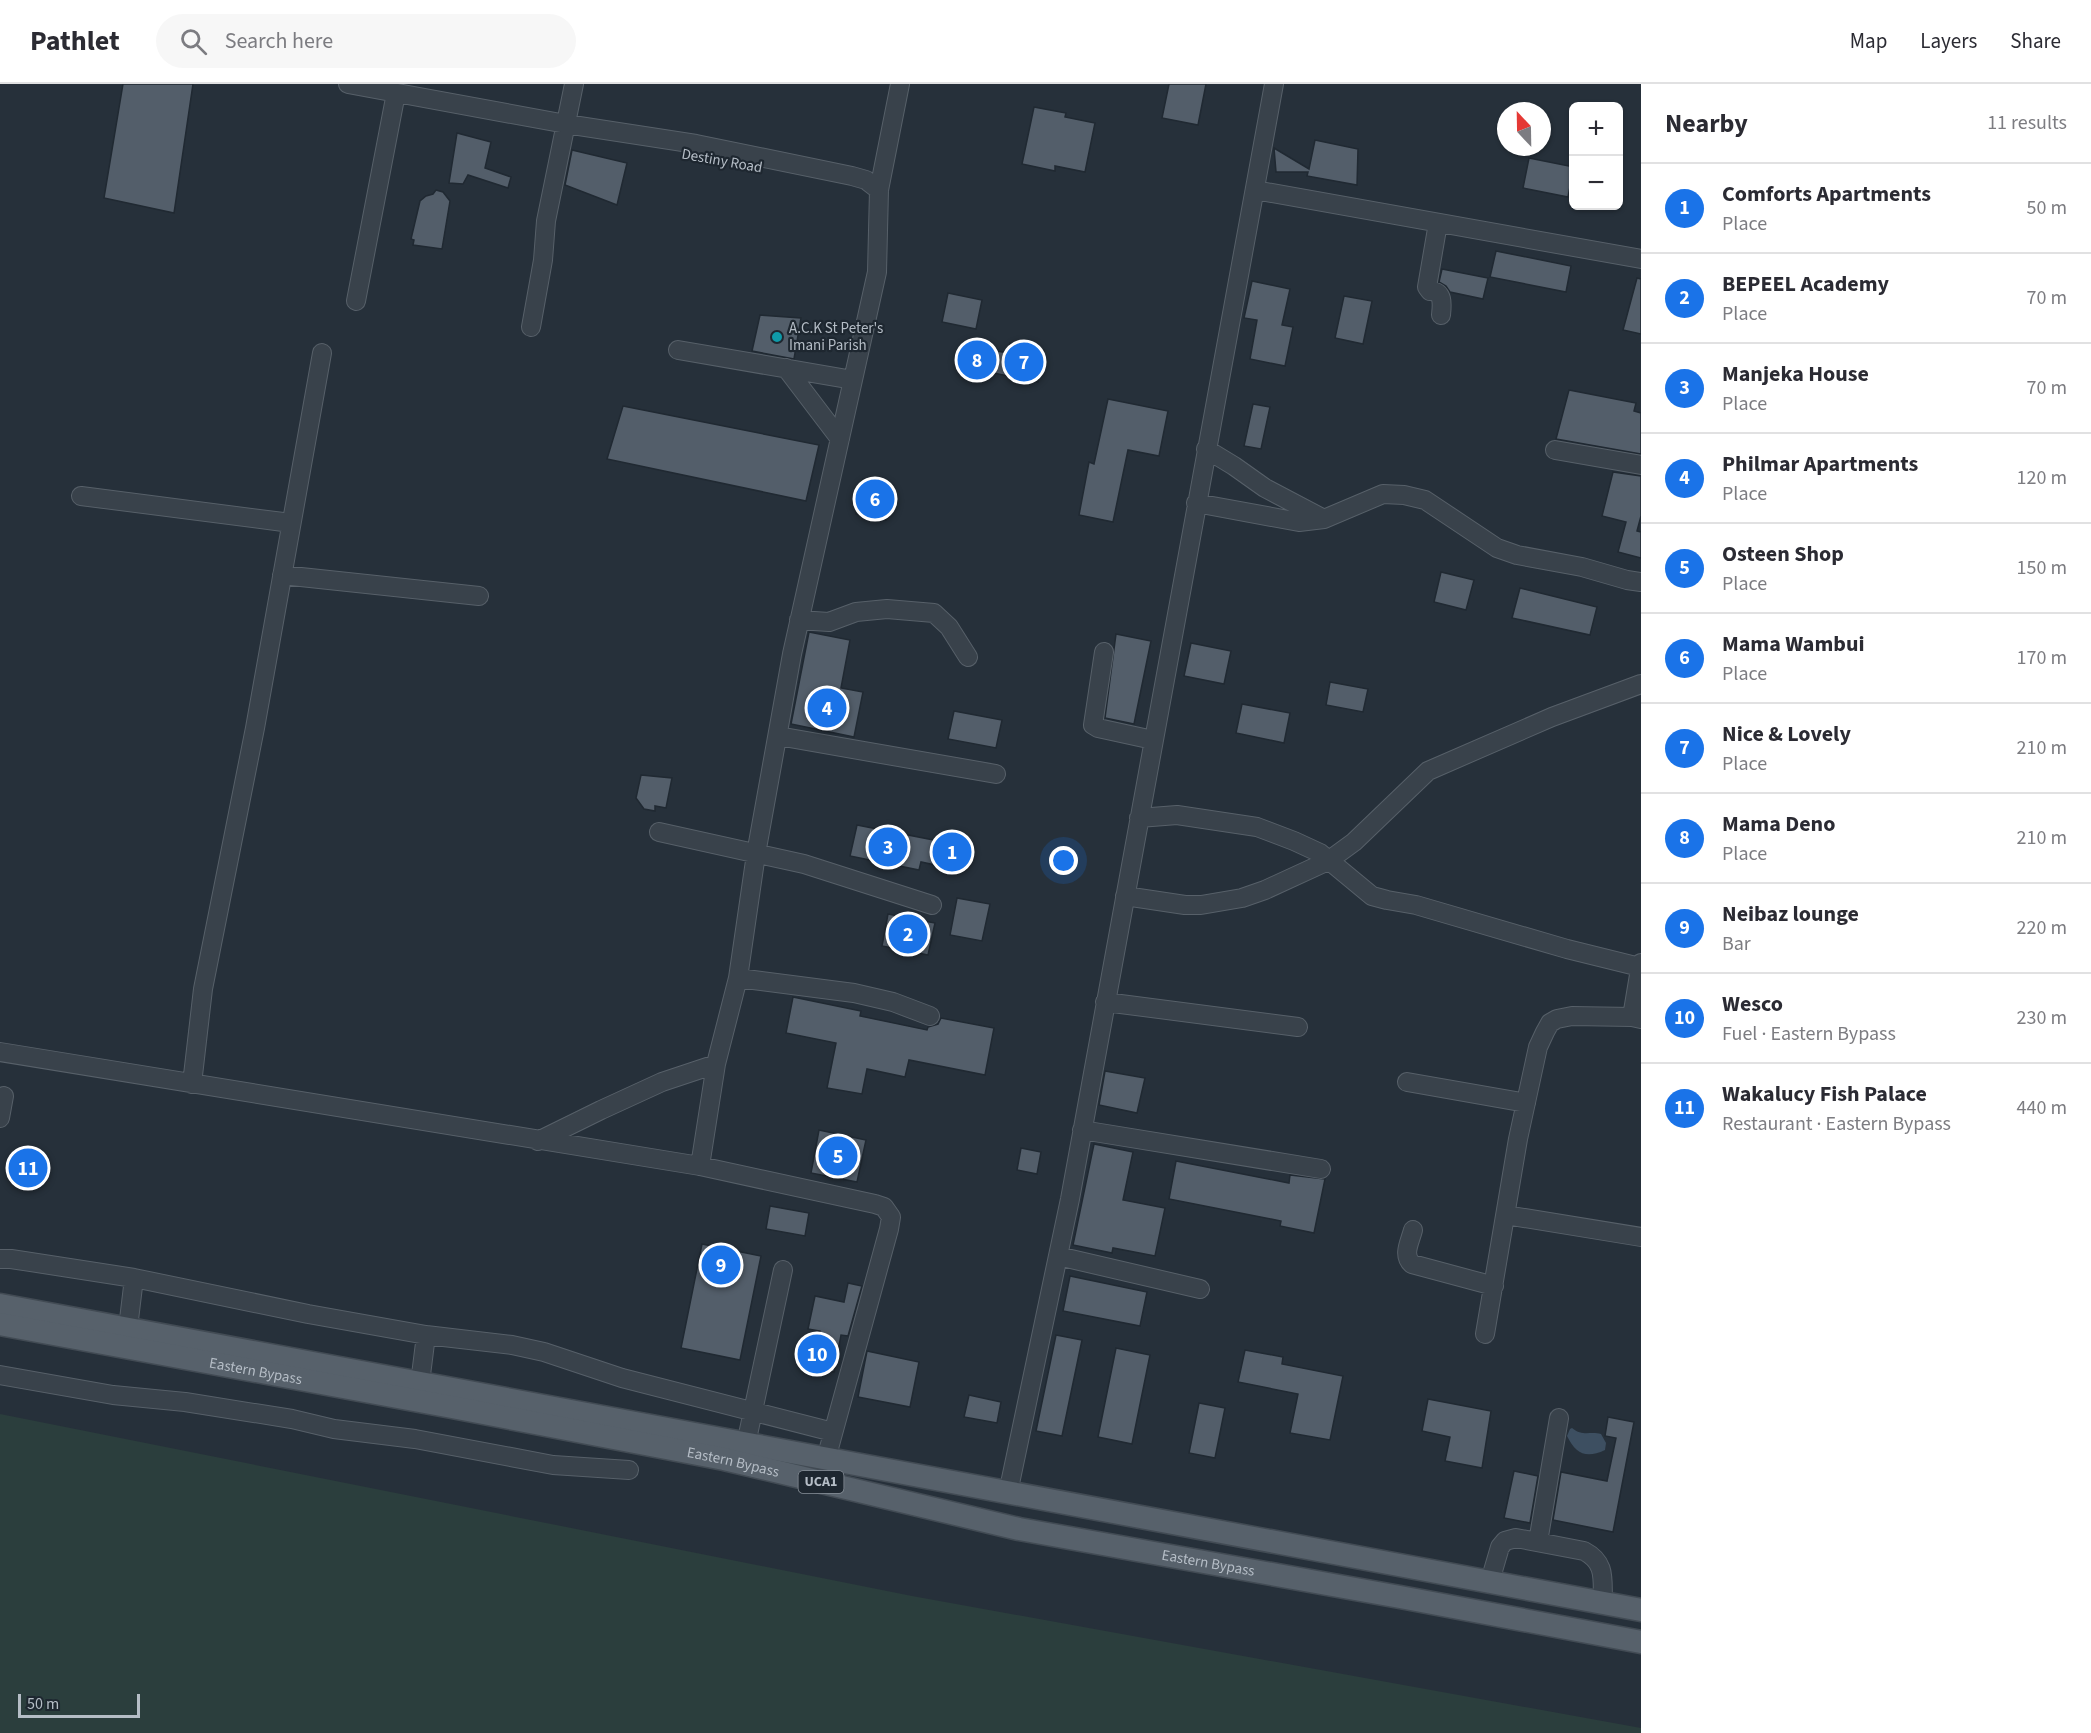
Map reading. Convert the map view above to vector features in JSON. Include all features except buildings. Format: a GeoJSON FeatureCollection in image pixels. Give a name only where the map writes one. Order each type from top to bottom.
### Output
{"type":"FeatureCollection","features":[{"type":"Feature","properties":{"kind":"main road","name":"Eastern Bypass"},"geometry":{"type":"LineString","coordinates":[[0,1305],[64,1326],[452,1407],[724,1459],[1019,1529],[1641,1642]]}},
{"type":"Feature","properties":{"kind":"main road","name":"Eastern Bypass"},"geometry":{"type":"LineString","coordinates":[[0,1324],[128,1328],[1641,1610]]}},
{"type":"Feature","properties":{"kind":"street"},"geometry":{"type":"LineString","coordinates":[[348,84],[370,86],[565,128],[696,144],[852,176],[866,180],[879,190]]}},
{"type":"Feature","properties":{"kind":"street"},"geometry":{"type":"LineString","coordinates":[[531,327],[543,260],[546,221],[574,84]]}},
{"type":"Feature","properties":{"kind":"street"},"geometry":{"type":"LineString","coordinates":[[700,1166],[716,1064],[738,978],[756,854],[800,620],[876,272],[879,190],[900,84]]}},
{"type":"Feature","properties":{"kind":"street"},"geometry":{"type":"LineString","coordinates":[[1008,1493],[1082,1130],[1274,84]]}},
{"type":"Feature","properties":{"kind":"street"},"geometry":{"type":"LineString","coordinates":[[356,302],[396,93]]}},
{"type":"Feature","properties":{"kind":"street"},"geometry":{"type":"LineString","coordinates":[[1255,190],[1641,259]]}},
{"type":"Feature","properties":{"kind":"street"},"geometry":{"type":"LineString","coordinates":[[1438,223],[1427,287],[1430,291],[1434,290],[1442,299],[1441,315]]}},
{"type":"Feature","properties":{"kind":"street"},"geometry":{"type":"LineString","coordinates":[[678,350],[853,380]]}},
{"type":"Feature","properties":{"kind":"street"},"geometry":{"type":"LineString","coordinates":[[192,1083],[203,988],[255,728],[322,353]]}},
{"type":"Feature","properties":{"kind":"street"},"geometry":{"type":"LineString","coordinates":[[786,368],[840,439]]}},
{"type":"Feature","properties":{"kind":"street"},"geometry":{"type":"LineString","coordinates":[[1206,449],[1265,488],[1324,519]]}},
{"type":"Feature","properties":{"kind":"street"},"geometry":{"type":"LineString","coordinates":[[1556,450],[1641,465]]}},
{"type":"Feature","properties":{"kind":"street"},"geometry":{"type":"LineString","coordinates":[[1196,503],[1299,522],[1324,519],[1383,494],[1404,495],[1425,500],[1497,548],[1517,555],[1582,567],[1641,582]]}},
{"type":"Feature","properties":{"kind":"street"},"geometry":{"type":"LineString","coordinates":[[81,496],[291,523]]}},
{"type":"Feature","properties":{"kind":"street"},"geometry":{"type":"LineString","coordinates":[[282,575],[479,596]]}},
{"type":"Feature","properties":{"kind":"street"},"geometry":{"type":"LineString","coordinates":[[800,620],[829,622],[856,612],[887,609],[934,613],[949,627],[968,657]]}},
{"type":"Feature","properties":{"kind":"street"},"geometry":{"type":"LineString","coordinates":[[1104,652],[1093,725],[1153,740]]}},
{"type":"Feature","properties":{"kind":"street"},"geometry":{"type":"LineString","coordinates":[[1125,896],[1185,905],[1220,903],[1265,890],[1328,861],[1354,842],[1428,771],[1552,717],[1641,684]]}},
{"type":"Feature","properties":{"kind":"street"},"geometry":{"type":"LineString","coordinates":[[778,736],[996,774]]}},
{"type":"Feature","properties":{"kind":"street"},"geometry":{"type":"LineString","coordinates":[[1139,818],[1177,815],[1257,827],[1320,854],[1372,896],[1416,905],[1567,949],[1641,965],[1636,1018],[1572,1016],[1557,1018],[1550,1023],[1538,1047],[1485,1334]]}},
{"type":"Feature","properties":{"kind":"street"},"geometry":{"type":"LineString","coordinates":[[659,832],[804,864],[932,905]]}},
{"type":"Feature","properties":{"kind":"street"},"geometry":{"type":"LineString","coordinates":[[738,978],[854,993],[893,1002],[930,1016]]}},
{"type":"Feature","properties":{"kind":"street"},"geometry":{"type":"LineString","coordinates":[[1106,1002],[1298,1027]]}},
{"type":"Feature","properties":{"kind":"street"},"geometry":{"type":"LineString","coordinates":[[0,1052],[700,1166],[884,1207],[891,1217],[852,1370],[826,1459]]}},
{"type":"Feature","properties":{"kind":"street"},"geometry":{"type":"LineString","coordinates":[[538,1141],[662,1083],[716,1064]]}},
{"type":"Feature","properties":{"kind":"street"},"geometry":{"type":"LineString","coordinates":[[1407,1082],[1526,1103]]}},
{"type":"Feature","properties":{"kind":"street"},"geometry":{"type":"LineString","coordinates":[[0,1118],[3,1096]]}},
{"type":"Feature","properties":{"kind":"street"},"geometry":{"type":"LineString","coordinates":[[1082,1130],[1321,1169]]}},
{"type":"Feature","properties":{"kind":"street"},"geometry":{"type":"LineString","coordinates":[[1506,1215],[1641,1238]]}},
{"type":"Feature","properties":{"kind":"street"},"geometry":{"type":"LineString","coordinates":[[1413,1230],[1406,1255],[1412,1264],[1494,1287]]}},
{"type":"Feature","properties":{"kind":"street"},"geometry":{"type":"LineString","coordinates":[[1058,1256],[1200,1288]]}},
{"type":"Feature","properties":{"kind":"street"},"geometry":{"type":"LineString","coordinates":[[0,1259],[134,1278],[308,1314],[426,1335],[512,1345],[544,1352],[622,1378],[833,1432]]}},
{"type":"Feature","properties":{"kind":"street"},"geometry":{"type":"LineString","coordinates":[[746,1444],[783,1270]]}},
{"type":"Feature","properties":{"kind":"street"},"geometry":{"type":"LineString","coordinates":[[128,1328],[134,1278]]}},
{"type":"Feature","properties":{"kind":"street"},"geometry":{"type":"LineString","coordinates":[[420,1383],[426,1335]]}},
{"type":"Feature","properties":{"kind":"street"},"geometry":{"type":"LineString","coordinates":[[0,1375],[113,1395],[185,1402],[292,1419],[334,1429],[415,1439],[553,1465],[629,1470]]}},
{"type":"Feature","properties":{"kind":"street"},"geometry":{"type":"LineString","coordinates":[[1538,1542],[1558,1418]]}},
{"type":"Feature","properties":{"kind":"street"},"geometry":{"type":"LineString","coordinates":[[1490,1581],[1500,1547],[1505,1541],[1516,1538],[1538,1542],[1584,1551],[1592,1555],[1599,1562],[1602,1570],[1603,1603]]}},
{"type":"Feature","properties":{"kind":"green space"},"geometry":{"type":"Polygon","coordinates":[[[0,1414],[912,1596],[1641,1728],[1641,1733],[0,1733],[0,1414]]]}},
{"type":"Feature","properties":{"kind":"water"},"geometry":{"type":"Polygon","coordinates":[[[1572,1428],[1583,1433],[1601,1434],[1606,1443],[1605,1450],[1592,1454],[1578,1451],[1567,1436],[1572,1428]]]}},
{"type":"Feature","properties":{"kind":"place","name":"A.C.K St Peter's Imani Parish"},"geometry":{"type":"Point","coordinates":[777,337]}},
{"type":"Feature","properties":{"kind":"place","name":"Mama Deno"},"geometry":{"type":"Point","coordinates":[977,360]}},
{"type":"Feature","properties":{"kind":"place","name":"Nice & Lovely"},"geometry":{"type":"Point","coordinates":[1024,362]}},
{"type":"Feature","properties":{"kind":"place","name":"Mama Wambui"},"geometry":{"type":"Point","coordinates":[875,499]}},
{"type":"Feature","properties":{"kind":"place","name":"Philmar Apartments"},"geometry":{"type":"Point","coordinates":[827,708]}},
{"type":"Feature","properties":{"kind":"place","name":"Manjeka House"},"geometry":{"type":"Point","coordinates":[888,847]}},
{"type":"Feature","properties":{"kind":"place","name":"Comforts Apartments"},"geometry":{"type":"Point","coordinates":[952,852]}},
{"type":"Feature","properties":{"kind":"place","name":"BEPEEL Academy"},"geometry":{"type":"Point","coordinates":[908,934]}},
{"type":"Feature","properties":{"kind":"place","name":"Osteen Shop"},"geometry":{"type":"Point","coordinates":[838,1156]}},
{"type":"Feature","properties":{"kind":"place","name":"Wakalucy Fish Palace"},"geometry":{"type":"Point","coordinates":[28,1168]}},
{"type":"Feature","properties":{"kind":"place","name":"Neibaz lounge"},"geometry":{"type":"Point","coordinates":[721,1265]}},
{"type":"Feature","properties":{"kind":"place","name":"Wesco"},"geometry":{"type":"Point","coordinates":[817,1354]}}]}
